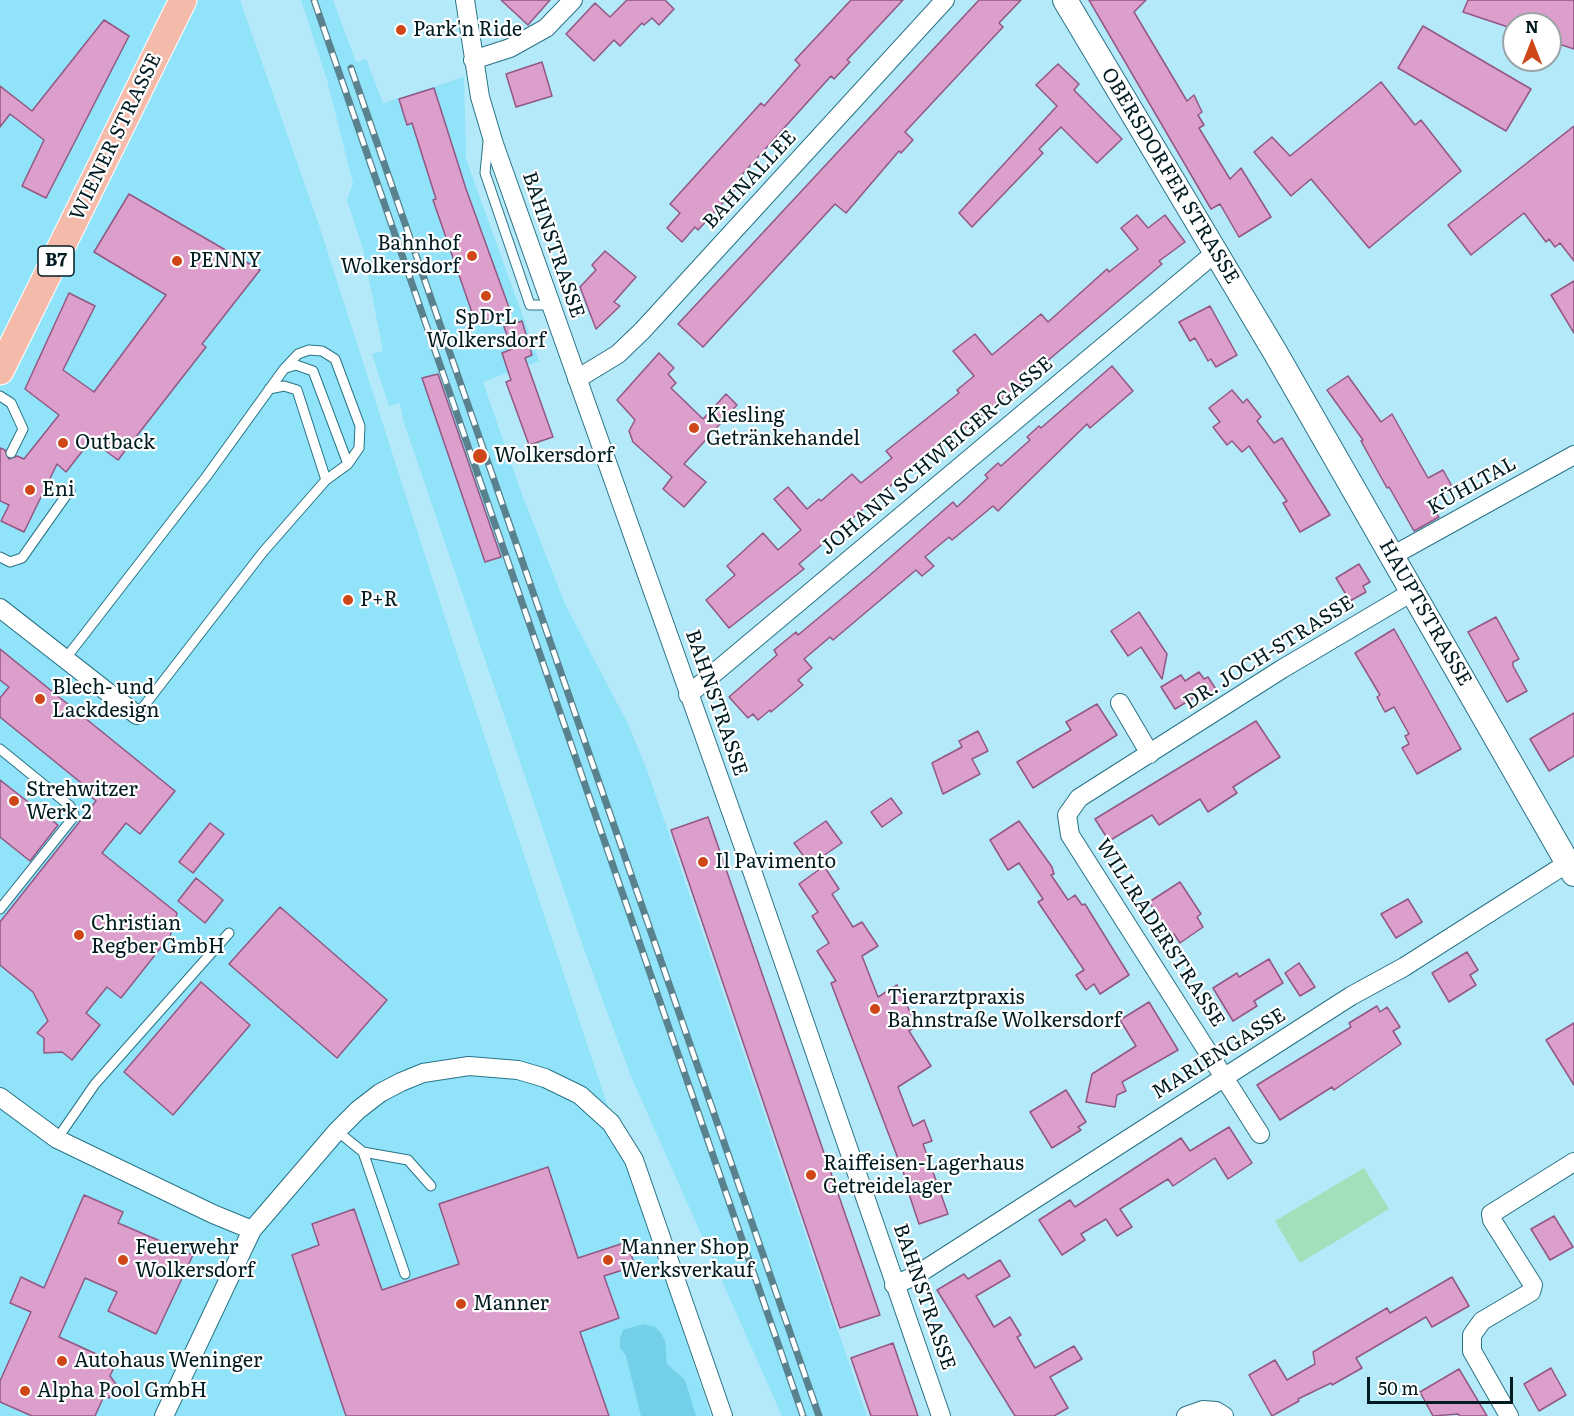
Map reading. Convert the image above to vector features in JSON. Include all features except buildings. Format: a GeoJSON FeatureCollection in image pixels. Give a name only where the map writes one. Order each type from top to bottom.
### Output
{"type":"FeatureCollection","features":[{"type":"Feature","properties":{"kind":"main road","name":"WIENER STRASSE"},"geometry":{"type":"LineString","coordinates":[[0,370],[183,0]]}},
{"type":"Feature","properties":{"kind":"main road","name":"OBERSDORFER STRASSE"},"geometry":{"type":"LineString","coordinates":[[1065,0],[1275,352]]}},
{"type":"Feature","properties":{"kind":"main road","name":"HAUPTSTRASSE"},"geometry":{"type":"LineString","coordinates":[[1275,352],[1572,865]]}},
{"type":"Feature","properties":{"kind":"street","name":"BAHNSTRASSE"},"geometry":{"type":"LineString","coordinates":[[465,0],[473,60],[489,127],[688,695],[749,862],[941,1416]]}},
{"type":"Feature","properties":{"kind":"street"},"geometry":{"type":"LineString","coordinates":[[473,60],[510,48],[546,28],[573,0]]}},
{"type":"Feature","properties":{"kind":"street","name":"BAHNALLEE"},"geometry":{"type":"LineString","coordinates":[[577,379],[618,354],[642,331],[945,0]]}},
{"type":"Feature","properties":{"kind":"street","name":"JOHANN SCHWEIGER-GASSE"},"geometry":{"type":"LineString","coordinates":[[688,695],[1215,253]]}},
{"type":"Feature","properties":{"kind":"street","name":"KÜHLTAL"},"geometry":{"type":"LineString","coordinates":[[1392,556],[1574,455]]}},
{"type":"Feature","properties":{"kind":"street","name":"DR. JOCH-STRASSE"},"geometry":{"type":"LineString","coordinates":[[1067,816],[1071,806],[1079,798],[1282,669],[1412,592]]}},
{"type":"Feature","properties":{"kind":"street"},"geometry":{"type":"LineString","coordinates":[[0,608],[137,715]]}},
{"type":"Feature","properties":{"kind":"street"},"geometry":{"type":"LineString","coordinates":[[1119,703],[1150,754]]}},
{"type":"Feature","properties":{"kind":"street","name":"WILLRADERSTRASSE"},"geometry":{"type":"LineString","coordinates":[[1067,816],[1070,835],[1260,1134]]}},
{"type":"Feature","properties":{"kind":"street","name":"MARIENGASSE"},"geometry":{"type":"LineString","coordinates":[[894,1285],[915,1276],[1225,1077],[1572,865]]}},
{"type":"Feature","properties":{"kind":"street"},"geometry":{"type":"LineString","coordinates":[[164,1416],[252,1230],[337,1131],[358,1110],[380,1093],[423,1073],[442,1069],[493,1066],[545,1078],[580,1095],[611,1123],[634,1160],[723,1416]]}},
{"type":"Feature","properties":{"kind":"street"},"geometry":{"type":"LineString","coordinates":[[0,1097],[57,1139],[252,1230]]}},
{"type":"Feature","properties":{"kind":"street"},"geometry":{"type":"LineString","coordinates":[[1509,1416],[1472,1351],[1472,1335],[1482,1321],[1531,1292],[1533,1285],[1492,1220],[1491,1214],[1574,1162]]}},
{"type":"Feature","properties":{"kind":"street"},"geometry":{"type":"LineString","coordinates":[[1186,1416],[1203,1410],[1215,1411],[1224,1416]]}},
{"type":"Feature","properties":{"kind":"lane"},"geometry":{"type":"LineString","coordinates":[[489,127],[485,173],[530,305],[550,304]]}},
{"type":"Feature","properties":{"kind":"lane"},"geometry":{"type":"LineString","coordinates":[[511,249],[529,243]]}},
{"type":"Feature","properties":{"kind":"lane"},"geometry":{"type":"LineString","coordinates":[[66,658],[207,477],[284,369],[298,354],[309,350],[322,351],[335,359],[360,426],[359,448],[348,464],[326,480],[263,552],[137,715]]}},
{"type":"Feature","properties":{"kind":"lane"},"geometry":{"type":"LineString","coordinates":[[284,369],[297,365],[313,371],[348,464]]}},
{"type":"Feature","properties":{"kind":"lane"},"geometry":{"type":"LineString","coordinates":[[269,389],[284,386],[297,390],[326,480]]}},
{"type":"Feature","properties":{"kind":"lane"},"geometry":{"type":"LineString","coordinates":[[0,396],[11,403],[23,429],[11,453]]}},
{"type":"Feature","properties":{"kind":"lane"},"geometry":{"type":"LineString","coordinates":[[0,557],[10,562],[22,558],[70,490]]}},
{"type":"Feature","properties":{"kind":"lane"},"geometry":{"type":"LineString","coordinates":[[0,748],[70,806],[74,814],[0,909]]}},
{"type":"Feature","properties":{"kind":"lane"},"geometry":{"type":"LineString","coordinates":[[57,1139],[95,1084],[229,933]]}},
{"type":"Feature","properties":{"kind":"lane"},"geometry":{"type":"LineString","coordinates":[[337,1131],[363,1152],[408,1160],[431,1186]]}},
{"type":"Feature","properties":{"kind":"lane"},"geometry":{"type":"LineString","coordinates":[[363,1152],[405,1274]]}},
{"type":"Feature","properties":{"kind":"shaded area"},"geometry":{"type":"Polygon","coordinates":[[[0,0],[240,0],[318,222],[449,630],[711,1416],[0,1416],[0,0]]]}},
{"type":"Feature","properties":{"kind":"shaded area"},"geometry":{"type":"Polygon","coordinates":[[[301,0],[333,0],[356,62],[366,59],[383,103],[464,77],[466,159],[539,361],[483,382],[520,489],[565,604],[627,722],[646,767],[867,1416],[782,1416],[630,1074],[584,949],[403,420],[400,403],[389,406],[372,354],[383,351],[363,249],[347,200],[353,183],[327,80],[301,0]]]}},
{"type":"Feature","properties":{"kind":"shaded area"},"geometry":{"type":"Polygon","coordinates":[[[643,1324],[655,1327],[661,1333],[665,1341],[667,1364],[685,1380],[696,1416],[641,1416],[626,1356],[620,1348],[620,1338],[623,1330],[643,1324]]]}},
{"type":"Feature","properties":{"kind":"green space"},"geometry":{"type":"Polygon","coordinates":[[[1364,1168],[1389,1209],[1300,1263],[1275,1221],[1364,1168]]]}},
{"type":"Feature","properties":{"kind":"railway"},"geometry":{"type":"LineString","coordinates":[[314,0],[803,1416]]}},
{"type":"Feature","properties":{"kind":"railway"},"geometry":{"type":"LineString","coordinates":[[351,68],[819,1416]]}},
{"type":"Feature","properties":{"kind":"place","name":"Park'n Ride"},"geometry":{"type":"Point","coordinates":[401,30]}},
{"type":"Feature","properties":{"kind":"place","name":"Bahnhof Wolkersdorf"},"geometry":{"type":"Point","coordinates":[472,256]}},
{"type":"Feature","properties":{"kind":"place","name":"PENNY"},"geometry":{"type":"Point","coordinates":[177,261]}},
{"type":"Feature","properties":{"kind":"place","name":"SpDrL Wolkersdorf"},"geometry":{"type":"Point","coordinates":[486,296]}},
{"type":"Feature","properties":{"kind":"place","name":"Kiesling Getränkehandel"},"geometry":{"type":"Point","coordinates":[694,428]}},
{"type":"Feature","properties":{"kind":"place","name":"Outback"},"geometry":{"type":"Point","coordinates":[63,443]}},
{"type":"Feature","properties":{"kind":"place","name":"Wolkersdorf"},"geometry":{"type":"Point","coordinates":[480,456]}},
{"type":"Feature","properties":{"kind":"place","name":"Eni"},"geometry":{"type":"Point","coordinates":[30,490]}},
{"type":"Feature","properties":{"kind":"place","name":"P+R"},"geometry":{"type":"Point","coordinates":[348,600]}},
{"type":"Feature","properties":{"kind":"place","name":"Blech- und Lackdesign"},"geometry":{"type":"Point","coordinates":[40,699]}},
{"type":"Feature","properties":{"kind":"place","name":"Strehwitzer Werk 2"},"geometry":{"type":"Point","coordinates":[14,801]}},
{"type":"Feature","properties":{"kind":"place","name":"Il Pavimento"},"geometry":{"type":"Point","coordinates":[703,862]}},
{"type":"Feature","properties":{"kind":"place","name":"Christian Regber GmbH"},"geometry":{"type":"Point","coordinates":[79,935]}},
{"type":"Feature","properties":{"kind":"place","name":"Tierarztpraxis Bahnstraße Wolkersdorf"},"geometry":{"type":"Point","coordinates":[875,1009]}},
{"type":"Feature","properties":{"kind":"place","name":"Raiffeisen-Lagerhaus Getreidelager"},"geometry":{"type":"Point","coordinates":[811,1175]}},
{"type":"Feature","properties":{"kind":"place","name":"Feuerwehr Wolkersdorf"},"geometry":{"type":"Point","coordinates":[123,1260]}},
{"type":"Feature","properties":{"kind":"place","name":"Manner Shop Werksverkauf"},"geometry":{"type":"Point","coordinates":[608,1260]}},
{"type":"Feature","properties":{"kind":"place","name":"Manner"},"geometry":{"type":"Point","coordinates":[461,1304]}},
{"type":"Feature","properties":{"kind":"place","name":"Autohaus Weninger"},"geometry":{"type":"Point","coordinates":[62,1361]}},
{"type":"Feature","properties":{"kind":"place","name":"Alpha Pool GmbH"},"geometry":{"type":"Point","coordinates":[25,1391]}}]}
